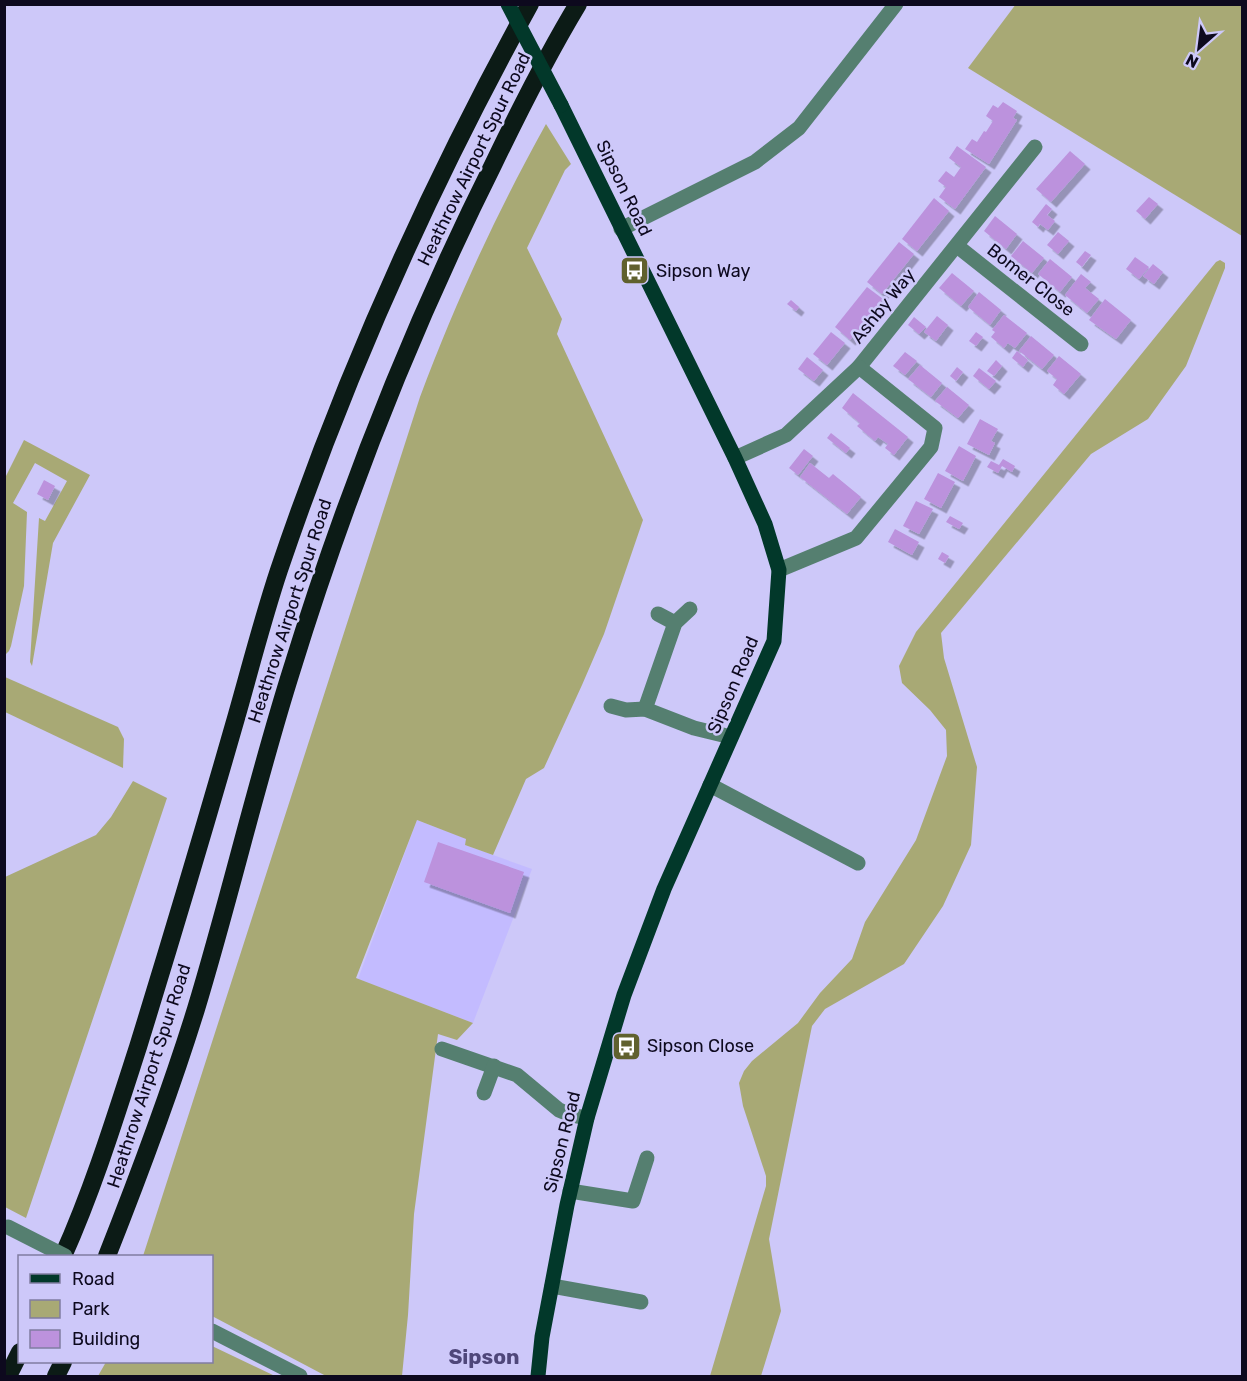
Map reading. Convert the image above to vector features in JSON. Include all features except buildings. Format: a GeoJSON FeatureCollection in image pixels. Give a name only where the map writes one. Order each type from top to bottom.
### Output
{"type":"FeatureCollection","features":[{"type":"Feature","properties":{"kind":"highway","name":"Heathrow Airport Spur Road"},"geometry":{"type":"LineString","coordinates":[[65,1255],[113,1125],[174,931],[279,572],[325,442],[376,314],[430,198],[489,79],[530,4]]}},
{"type":"Feature","properties":{"kind":"highway","name":"Heathrow Airport Spur Road"},"geometry":{"type":"LineString","coordinates":[[108,1255],[153,1138],[196,1008],[290,674],[337,528],[382,409],[454,243],[530,89],[578,4]]}},
{"type":"Feature","properties":{"kind":"highway"},"geometry":{"type":"LineString","coordinates":[[8,1377],[18,1356]]}},
{"type":"Feature","properties":{"kind":"highway"},"geometry":{"type":"LineString","coordinates":[[56,1377],[63,1363]]}},
{"type":"Feature","properties":{"kind":"main road","name":"Sipson Road"},"geometry":{"type":"LineString","coordinates":[[508,4],[561,105],[735,458],[765,524],[779,570],[774,641],[664,889],[632,974],[587,1118],[570,1191],[542,1338],[538,1377]]}},
{"type":"Feature","properties":{"kind":"street"},"geometry":{"type":"LineString","coordinates":[[621,228],[755,162],[799,128],[896,4]]}},
{"type":"Feature","properties":{"kind":"street","name":"Ashby Way"},"geometry":{"type":"LineString","coordinates":[[735,458],[786,435],[859,367],[1035,147]]}},
{"type":"Feature","properties":{"kind":"street","name":"Bomer Close"},"geometry":{"type":"LineString","coordinates":[[957,246],[1081,344]]}},
{"type":"Feature","properties":{"kind":"street"},"geometry":{"type":"LineString","coordinates":[[779,570],[856,537],[931,447],[935,428],[859,367]]}},
{"type":"Feature","properties":{"kind":"street"},"geometry":{"type":"LineString","coordinates":[[645,709],[675,623],[690,609]]}},
{"type":"Feature","properties":{"kind":"street"},"geometry":{"type":"LineString","coordinates":[[658,614],[675,623]]}},
{"type":"Feature","properties":{"kind":"street"},"geometry":{"type":"LineString","coordinates":[[611,706],[626,710],[645,709],[694,728],[731,737]]}},
{"type":"Feature","properties":{"kind":"street"},"geometry":{"type":"LineString","coordinates":[[710,785],[858,863]]}},
{"type":"Feature","properties":{"kind":"street"},"geometry":{"type":"LineString","coordinates":[[442,1049],[517,1075],[559,1110],[587,1118]]}},
{"type":"Feature","properties":{"kind":"street"},"geometry":{"type":"LineString","coordinates":[[484,1093],[494,1066]]}},
{"type":"Feature","properties":{"kind":"street"},"geometry":{"type":"LineString","coordinates":[[570,1191],[633,1201],[648,1158]]}},
{"type":"Feature","properties":{"kind":"street"},"geometry":{"type":"LineString","coordinates":[[6,1226],[60,1255]]}},
{"type":"Feature","properties":{"kind":"street"},"geometry":{"type":"LineString","coordinates":[[552,1286],[641,1302]]}},
{"type":"Feature","properties":{"kind":"street"},"geometry":{"type":"LineString","coordinates":[[213,1332],[300,1377]]}},
{"type":"Feature","properties":{"kind":"shaded area"},"geometry":{"type":"Polygon","coordinates":[[[417,820],[467,839],[465,845],[532,869],[473,1023],[358,979],[417,820]]]}},
{"type":"Feature","properties":{"kind":"green space"},"geometry":{"type":"Polygon","coordinates":[[[1016,4],[1242,5],[1242,236],[968,68],[1016,4]]]}},
{"type":"Feature","properties":{"kind":"green space"},"geometry":{"type":"Polygon","coordinates":[[[546,124],[571,164],[565,170],[527,248],[562,319],[557,334],[643,520],[604,634],[582,685],[544,768],[526,779],[493,855],[465,845],[466,839],[417,820],[356,978],[473,1023],[457,1040],[438,1034],[414,1214],[402,1376],[326,1376],[213,1317],[213,1255],[143,1255],[420,397],[448,326],[510,191],[546,124]]]}},
{"type":"Feature","properties":{"kind":"green space"},"geometry":{"type":"Polygon","coordinates":[[[1220,260],[1225,263],[1225,268],[1186,366],[1148,419],[1091,454],[941,633],[944,658],[977,767],[971,845],[943,906],[904,964],[825,1009],[812,1026],[769,1239],[781,1311],[761,1376],[710,1376],[766,1186],[766,1176],[743,1106],[739,1083],[744,1071],[752,1061],[798,1023],[820,993],[852,959],[865,922],[916,840],[947,756],[946,730],[930,710],[902,683],[899,666],[916,632],[1216,262],[1220,260]]]}},
{"type":"Feature","properties":{"kind":"green space"},"geometry":{"type":"Polygon","coordinates":[[[24,440],[90,475],[53,543],[32,666],[30,662],[39,518],[45,521],[67,481],[35,463],[13,503],[27,512],[24,586],[11,646],[5,655],[5,478],[24,440]]]}},
{"type":"Feature","properties":{"kind":"green space"},"geometry":{"type":"Polygon","coordinates":[[[5,677],[118,727],[124,739],[123,768],[5,712],[5,677]]]}},
{"type":"Feature","properties":{"kind":"green space"},"geometry":{"type":"Polygon","coordinates":[[[133,781],[167,798],[26,1218],[5,1207],[5,877],[96,835],[111,817],[133,781]]]}},
{"type":"Feature","properties":{"kind":"green space"},"geometry":{"type":"Polygon","coordinates":[[[213,1346],[275,1376],[98,1376],[105,1363],[213,1363],[213,1346]]]}},
{"type":"Feature","properties":{"kind":"place","name":"Sipson Way"},"geometry":{"type":"Point","coordinates":[635,271]}},
{"type":"Feature","properties":{"kind":"place","name":"Sipson Close"},"geometry":{"type":"Point","coordinates":[626,1046]}},
{"type":"Feature","properties":{"kind":"district","name":"Sipson"},"geometry":{"type":"Point","coordinates":[484,1357]}}]}
